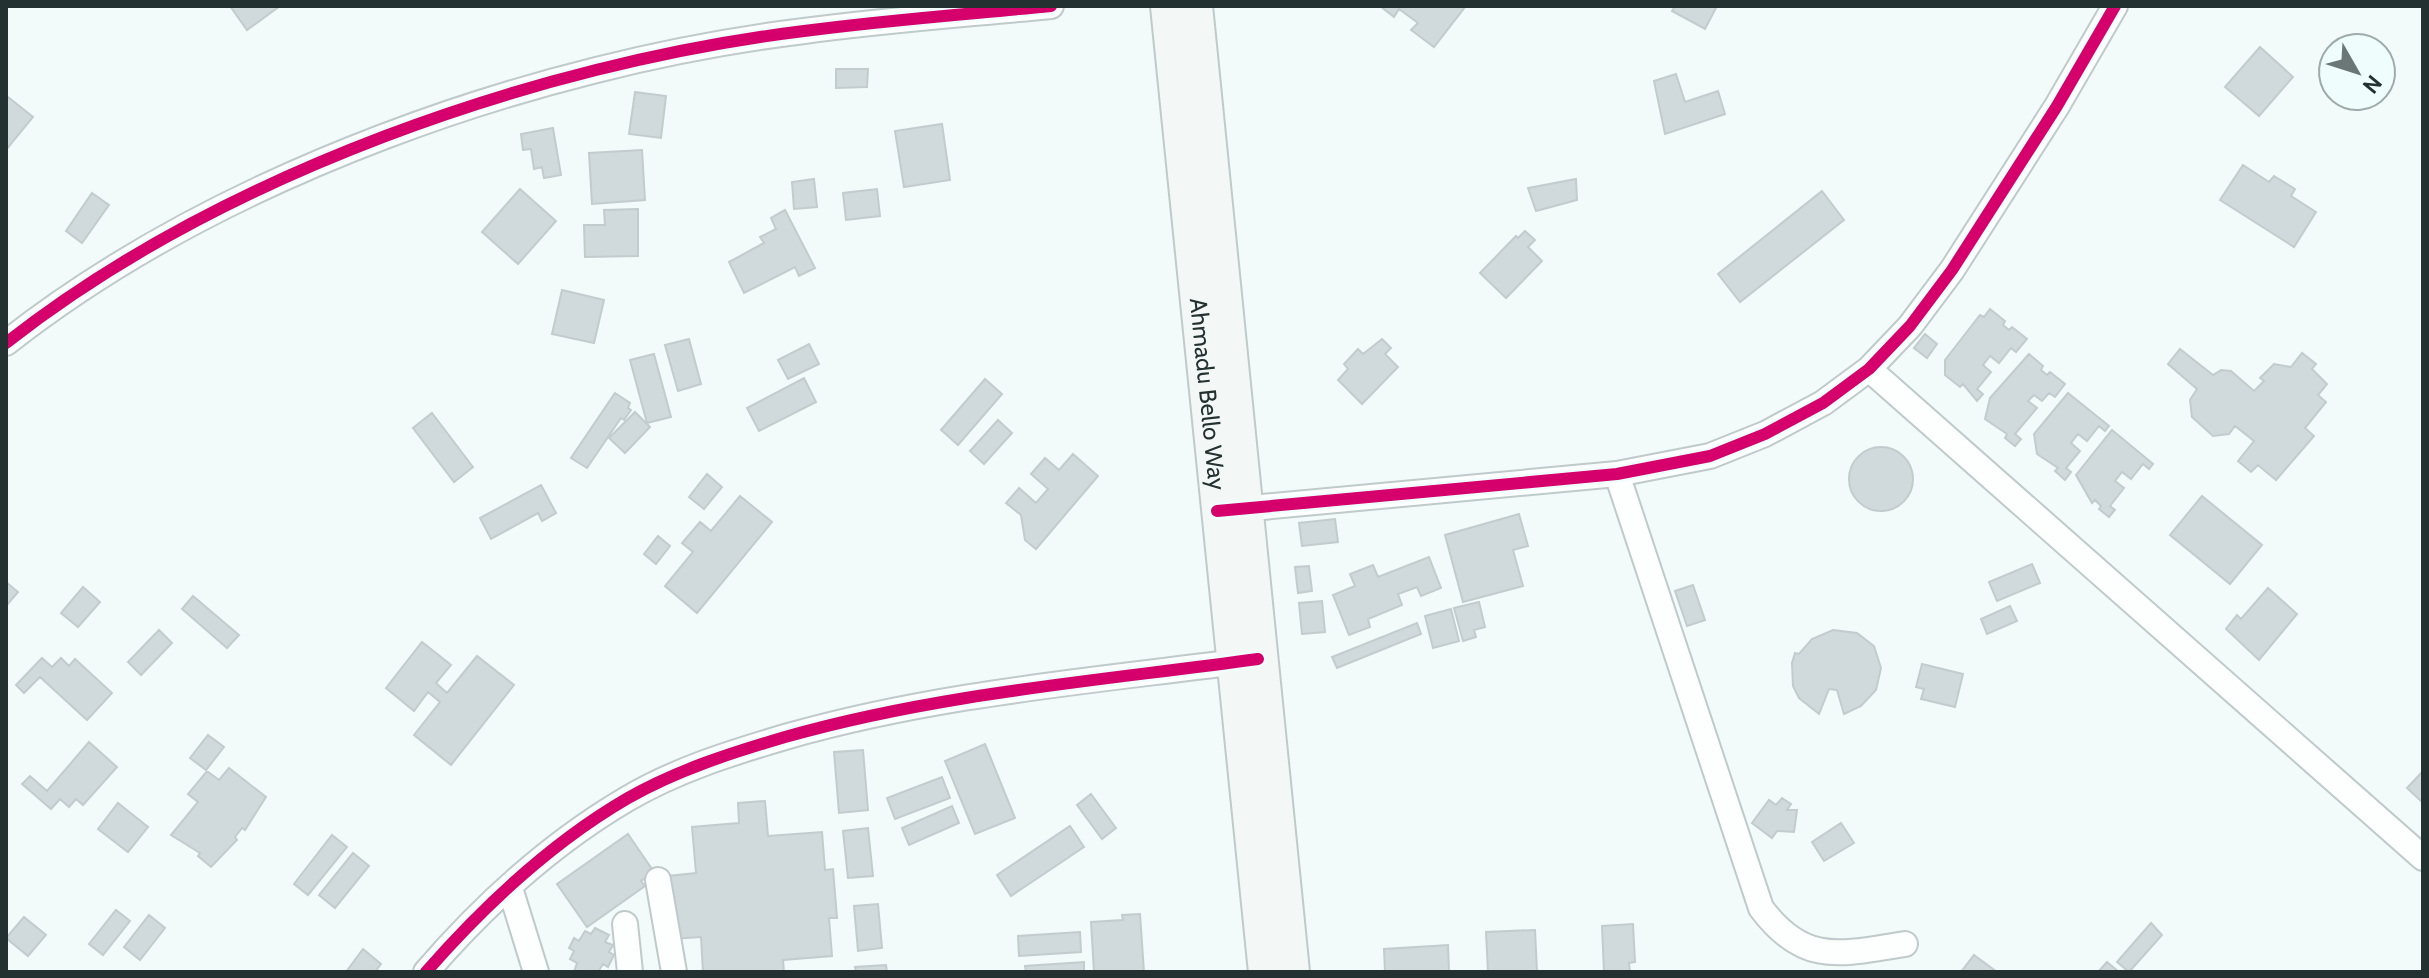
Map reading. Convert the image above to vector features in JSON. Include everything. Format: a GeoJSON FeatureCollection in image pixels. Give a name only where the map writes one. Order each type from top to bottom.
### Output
{"type":"FeatureCollection","features":[{"type":"Feature","properties":{"kind":"main road","name":"Ahmadu Bello Way"},"geometry":{"type":"LineString","coordinates":[[1168,6],[1230,509],[1245,660],[1266,972]]}},
{"type":"Feature","properties":{"kind":"main road","name":"Ahmadu Bello Way"},"geometry":{"type":"LineString","coordinates":[[1195,6],[1230,509]]}},
{"type":"Feature","properties":{"kind":"main road","name":"Ahmadu Bello Way"},"geometry":{"type":"LineString","coordinates":[[1245,660],[1292,972]]}},
{"type":"Feature","properties":{"kind":"street"},"geometry":{"type":"LineString","coordinates":[[6,343],[164,237],[357,146],[526,88],[697,50],[802,31],[1051,6]]}},
{"type":"Feature","properties":{"kind":"street"},"geometry":{"type":"LineString","coordinates":[[1230,509],[1617,474],[1710,456],[1751,440],[1823,403],[1869,369],[1910,326],[1952,270],[2057,106],[2115,6]]}},
{"type":"Feature","properties":{"kind":"street"},"geometry":{"type":"LineString","coordinates":[[1869,369],[2423,858]]}},
{"type":"Feature","properties":{"kind":"street"},"geometry":{"type":"LineString","coordinates":[[1617,474],[1761,908],[1780,933],[1811,951],[1854,952],[1905,944]]}},
{"type":"Feature","properties":{"kind":"street"},"geometry":{"type":"LineString","coordinates":[[426,972],[510,888],[568,837],[617,805],[715,757],[851,718],[1013,688],[1245,660]]}},
{"type":"Feature","properties":{"kind":"street"},"geometry":{"type":"LineString","coordinates":[[658,880],[674,972]]}},
{"type":"Feature","properties":{"kind":"street"},"geometry":{"type":"LineString","coordinates":[[510,888],[536,972]]}},
{"type":"Feature","properties":{"kind":"street"},"geometry":{"type":"LineString","coordinates":[[625,924],[630,972]]}},
{"type":"Feature","properties":{"kind":"building"},"geometry":{"type":"Polygon","coordinates":[[[230,6],[280,6],[247,30],[230,6]]]}},
{"type":"Feature","properties":{"kind":"building"},"geometry":{"type":"Polygon","coordinates":[[[1380,6],[1465,7],[1434,47],[1411,30],[1418,23],[1399,9],[1394,17],[1380,6]]]}},
{"type":"Feature","properties":{"kind":"building"},"geometry":{"type":"Polygon","coordinates":[[[1675,6],[1717,6],[1705,29],[1672,11],[1675,6]]]}},
{"type":"Feature","properties":{"kind":"building"},"geometry":{"type":"Polygon","coordinates":[[[2260,47],[2293,77],[2259,116],[2225,87],[2260,47]]]}},
{"type":"Feature","properties":{"kind":"building"},"geometry":{"type":"Polygon","coordinates":[[[836,69],[868,69],[867,87],[836,88],[836,69]]]}},
{"type":"Feature","properties":{"kind":"building"},"geometry":{"type":"Polygon","coordinates":[[[1676,74],[1685,102],[1718,91],[1725,114],[1665,134],[1654,81],[1676,74]]]}},
{"type":"Feature","properties":{"kind":"building"},"geometry":{"type":"Polygon","coordinates":[[[635,92],[666,96],[661,138],[629,134],[635,92]]]}},
{"type":"Feature","properties":{"kind":"building"},"geometry":{"type":"Polygon","coordinates":[[[8,97],[33,117],[6,150],[6,100],[8,97]]]}},
{"type":"Feature","properties":{"kind":"building"},"geometry":{"type":"Polygon","coordinates":[[[942,124],[950,180],[904,187],[895,131],[942,124]]]}},
{"type":"Feature","properties":{"kind":"building"},"geometry":{"type":"Polygon","coordinates":[[[553,128],[561,175],[544,178],[542,167],[534,169],[531,149],[523,150],[521,134],[553,128]]]}},
{"type":"Feature","properties":{"kind":"building"},"geometry":{"type":"Polygon","coordinates":[[[642,150],[645,200],[592,204],[589,153],[642,150]]]}},
{"type":"Feature","properties":{"kind":"building"},"geometry":{"type":"Polygon","coordinates":[[[2243,165],[2269,182],[2274,176],[2295,189],[2291,196],[2316,212],[2294,247],[2220,200],[2243,165]]]}},
{"type":"Feature","properties":{"kind":"building"},"geometry":{"type":"Polygon","coordinates":[[[814,179],[817,207],[794,209],[792,182],[814,179]]]}},
{"type":"Feature","properties":{"kind":"building"},"geometry":{"type":"Polygon","coordinates":[[[1576,179],[1577,200],[1536,211],[1528,188],[1576,179]]]}},
{"type":"Feature","properties":{"kind":"building"},"geometry":{"type":"Polygon","coordinates":[[[520,189],[556,221],[518,264],[482,232],[520,189]]]}},
{"type":"Feature","properties":{"kind":"building"},"geometry":{"type":"Polygon","coordinates":[[[877,189],[880,216],[846,220],[843,193],[877,189]]]}},
{"type":"Feature","properties":{"kind":"building"},"geometry":{"type":"Polygon","coordinates":[[[1822,191],[1844,220],[1740,302],[1718,274],[1822,191]]]}},
{"type":"Feature","properties":{"kind":"building"},"geometry":{"type":"Polygon","coordinates":[[[92,193],[109,205],[82,243],[66,231],[92,193]]]}},
{"type":"Feature","properties":{"kind":"building"},"geometry":{"type":"Polygon","coordinates":[[[638,209],[638,256],[585,257],[584,225],[605,225],[604,210],[638,209]]]}},
{"type":"Feature","properties":{"kind":"building"},"geometry":{"type":"Polygon","coordinates":[[[785,210],[815,268],[799,276],[795,267],[744,293],[729,262],[764,243],[760,237],[776,229],[771,218],[785,210]]]}},
{"type":"Feature","properties":{"kind":"building"},"geometry":{"type":"Polygon","coordinates":[[[1525,231],[1535,240],[1528,247],[1542,261],[1506,298],[1480,273],[1516,236],[1518,238],[1525,231]]]}},
{"type":"Feature","properties":{"kind":"building"},"geometry":{"type":"Polygon","coordinates":[[[562,290],[604,300],[594,343],[552,334],[562,290]]]}},
{"type":"Feature","properties":{"kind":"building"},"geometry":{"type":"Polygon","coordinates":[[[1990,309],[2005,321],[2003,325],[2009,330],[2012,327],[2027,339],[2016,352],[2011,348],[1999,363],[1990,356],[1983,365],[1991,372],[1977,389],[1983,394],[1977,401],[1963,384],[1960,387],[1945,375],[1945,360],[1980,315],[1984,317],[1990,309]]]}},
{"type":"Feature","properties":{"kind":"building"},"geometry":{"type":"Polygon","coordinates":[[[1925,334],[1937,344],[1927,358],[1914,348],[1925,334]]]}},
{"type":"Feature","properties":{"kind":"building"},"geometry":{"type":"Polygon","coordinates":[[[689,339],[701,384],[678,391],[665,345],[689,339]]]}},
{"type":"Feature","properties":{"kind":"building"},"geometry":{"type":"Polygon","coordinates":[[[1382,339],[1391,348],[1385,354],[1398,367],[1362,404],[1338,380],[1348,369],[1344,364],[1358,349],[1363,354],[1382,339]]]}},
{"type":"Feature","properties":{"kind":"building"},"geometry":{"type":"Polygon","coordinates":[[[809,344],[819,364],[788,379],[778,360],[809,344]]]}},
{"type":"Feature","properties":{"kind":"building"},"geometry":{"type":"Polygon","coordinates":[[[2180,349],[2213,375],[2221,370],[2231,371],[2254,391],[2264,381],[2260,378],[2274,364],[2291,367],[2302,353],[2316,364],[2312,369],[2327,384],[2318,395],[2326,402],[2305,428],[2314,436],[2276,480],[2258,465],[2251,472],[2238,461],[2254,441],[2235,426],[2229,434],[2213,436],[2192,417],[2190,400],[2197,389],[2168,364],[2180,349]]]}},
{"type":"Feature","properties":{"kind":"building"},"geometry":{"type":"Polygon","coordinates":[[[654,354],[671,417],[647,423],[630,360],[654,354]]]}},
{"type":"Feature","properties":{"kind":"building"},"geometry":{"type":"Polygon","coordinates":[[[2029,354],[2043,366],[2041,370],[2047,375],[2050,372],[2065,384],[2055,397],[2049,393],[2042,401],[2034,395],[2028,401],[2037,408],[2015,434],[2021,439],[2015,446],[2005,438],[2007,434],[1985,419],[1990,398],[2029,354]]]}},
{"type":"Feature","properties":{"kind":"building"},"geometry":{"type":"Polygon","coordinates":[[[804,378],[816,402],[759,431],[747,408],[804,378]]]}},
{"type":"Feature","properties":{"kind":"building"},"geometry":{"type":"Polygon","coordinates":[[[985,379],[1002,394],[958,445],[941,430],[985,379]]]}},
{"type":"Feature","properties":{"kind":"building"},"geometry":{"type":"Polygon","coordinates":[[[615,393],[630,403],[628,408],[631,410],[624,420],[621,418],[587,468],[571,458],[615,393]]]}},
{"type":"Feature","properties":{"kind":"building"},"geometry":{"type":"Polygon","coordinates":[[[2068,393],[2109,426],[2105,431],[2099,426],[2087,441],[2078,434],[2071,443],[2080,451],[2066,468],[2071,472],[2065,480],[2055,471],[2058,468],[2037,454],[2034,434],[2068,393]]]}},
{"type":"Feature","properties":{"kind":"building"},"geometry":{"type":"Polygon","coordinates":[[[635,412],[650,427],[625,453],[609,438],[635,412]]]}},
{"type":"Feature","properties":{"kind":"building"},"geometry":{"type":"Polygon","coordinates":[[[432,413],[473,467],[454,482],[413,428],[432,413]]]}},
{"type":"Feature","properties":{"kind":"building"},"geometry":{"type":"Polygon","coordinates":[[[998,420],[1012,433],[984,464],[970,451],[998,420]]]}},
{"type":"Feature","properties":{"kind":"building"},"geometry":{"type":"Polygon","coordinates":[[[2112,430],[2153,464],[2149,469],[2143,464],[2131,479],[2122,472],[2115,481],[2124,488],[2110,506],[2115,510],[2109,517],[2099,509],[2101,506],[2095,500],[2092,503],[2076,475],[2112,430]]]}},
{"type":"Feature","properties":{"kind":"building"},"geometry":{"type":"Polygon","coordinates":[[[1881,447],[1904,456],[1913,479],[1904,502],[1881,511],[1858,502],[1849,479],[1858,456],[1881,447]]]}},
{"type":"Feature","properties":{"kind":"building"},"geometry":{"type":"Polygon","coordinates":[[[1073,454],[1098,476],[1036,549],[1025,540],[1021,515],[1006,503],[1019,488],[1036,503],[1048,489],[1031,474],[1045,458],[1059,470],[1073,454]]]}},
{"type":"Feature","properties":{"kind":"building"},"geometry":{"type":"Polygon","coordinates":[[[707,474],[722,487],[704,509],[689,497],[707,474]]]}},
{"type":"Feature","properties":{"kind":"building"},"geometry":{"type":"Polygon","coordinates":[[[541,485],[556,513],[542,521],[538,513],[491,539],[480,518],[541,485]]]}},
{"type":"Feature","properties":{"kind":"building"},"geometry":{"type":"Polygon","coordinates":[[[740,496],[772,522],[697,613],[665,586],[693,552],[682,543],[700,522],[711,531],[740,496]]]}},
{"type":"Feature","properties":{"kind":"building"},"geometry":{"type":"Polygon","coordinates":[[[2202,496],[2262,545],[2230,584],[2170,535],[2202,496]]]}},
{"type":"Feature","properties":{"kind":"building"},"geometry":{"type":"Polygon","coordinates":[[[1519,514],[1528,546],[1513,550],[1523,586],[1463,602],[1445,535],[1519,514]]]}},
{"type":"Feature","properties":{"kind":"building"},"geometry":{"type":"Polygon","coordinates":[[[1335,519],[1338,542],[1302,546],[1299,523],[1335,519]]]}},
{"type":"Feature","properties":{"kind":"building"},"geometry":{"type":"Polygon","coordinates":[[[658,536],[670,546],[656,564],[644,554],[658,536]]]}},
{"type":"Feature","properties":{"kind":"building"},"geometry":{"type":"Polygon","coordinates":[[[1429,557],[1441,588],[1421,596],[1417,587],[1398,594],[1402,605],[1368,619],[1370,627],[1349,635],[1333,595],[1355,586],[1350,574],[1373,565],[1378,577],[1429,557]]]}},
{"type":"Feature","properties":{"kind":"building"},"geometry":{"type":"Polygon","coordinates":[[[2032,564],[2040,583],[1997,601],[1989,582],[2032,564]]]}},
{"type":"Feature","properties":{"kind":"building"},"geometry":{"type":"Polygon","coordinates":[[[1309,566],[1312,591],[1298,593],[1295,567],[1309,566]]]}},
{"type":"Feature","properties":{"kind":"building"},"geometry":{"type":"Polygon","coordinates":[[[6,582],[18,592],[6,606],[6,582]]]}},
{"type":"Feature","properties":{"kind":"building"},"geometry":{"type":"Polygon","coordinates":[[[1693,585],[1705,620],[1687,626],[1675,591],[1693,585]]]}},
{"type":"Feature","properties":{"kind":"building"},"geometry":{"type":"Polygon","coordinates":[[[83,587],[100,602],[78,627],[61,613],[83,587]]]}},
{"type":"Feature","properties":{"kind":"building"},"geometry":{"type":"Polygon","coordinates":[[[2268,588],[2297,614],[2259,660],[2226,629],[2237,615],[2241,619],[2268,588]]]}},
{"type":"Feature","properties":{"kind":"building"},"geometry":{"type":"Polygon","coordinates":[[[193,596],[239,635],[227,648],[182,609],[193,596]]]}},
{"type":"Feature","properties":{"kind":"building"},"geometry":{"type":"Polygon","coordinates":[[[1322,601],[1325,632],[1302,634],[1299,603],[1322,601]]]}},
{"type":"Feature","properties":{"kind":"building"},"geometry":{"type":"Polygon","coordinates":[[[1479,602],[1485,627],[1474,630],[1476,637],[1463,641],[1454,608],[1479,602]]]}},
{"type":"Feature","properties":{"kind":"building"},"geometry":{"type":"Polygon","coordinates":[[[2010,606],[2017,621],[1987,634],[1981,619],[2010,606]]]}},
{"type":"Feature","properties":{"kind":"building"},"geometry":{"type":"Polygon","coordinates":[[[1451,609],[1459,641],[1433,648],[1425,616],[1451,609]]]}},
{"type":"Feature","properties":{"kind":"building"},"geometry":{"type":"Polygon","coordinates":[[[1417,623],[1421,634],[1337,668],[1332,657],[1417,623]]]}},
{"type":"Feature","properties":{"kind":"building"},"geometry":{"type":"Polygon","coordinates":[[[159,630],[172,643],[141,675],[128,662],[159,630]]]}},
{"type":"Feature","properties":{"kind":"building"},"geometry":{"type":"Polygon","coordinates":[[[1833,630],[1857,633],[1874,646],[1881,668],[1876,690],[1861,706],[1844,714],[1837,690],[1829,689],[1819,714],[1799,698],[1793,686],[1792,663],[1795,653],[1799,654],[1812,639],[1833,630]]]}},
{"type":"Feature","properties":{"kind":"building"},"geometry":{"type":"Polygon","coordinates":[[[422,642],[451,665],[436,683],[447,693],[477,656],[514,685],[451,765],[414,735],[440,702],[428,692],[414,711],[386,688],[422,642]]]}},
{"type":"Feature","properties":{"kind":"building"},"geometry":{"type":"Polygon","coordinates":[[[42,658],[52,667],[61,658],[69,666],[75,659],[112,693],[87,720],[40,677],[24,693],[16,685],[42,658]]]}},
{"type":"Feature","properties":{"kind":"building"},"geometry":{"type":"Polygon","coordinates":[[[1922,664],[1963,674],[1955,707],[1921,699],[1924,689],[1916,687],[1922,664]]]}},
{"type":"Feature","properties":{"kind":"building"},"geometry":{"type":"Polygon","coordinates":[[[208,735],[224,747],[206,770],[190,758],[208,735]]]}},
{"type":"Feature","properties":{"kind":"building"},"geometry":{"type":"Polygon","coordinates":[[[89,742],[117,767],[83,805],[76,799],[69,807],[60,799],[51,809],[22,784],[30,776],[47,791],[89,742]]]}},
{"type":"Feature","properties":{"kind":"building"},"geometry":{"type":"Polygon","coordinates":[[[985,744],[1015,818],[975,834],[945,761],[985,744]]]}},
{"type":"Feature","properties":{"kind":"building"},"geometry":{"type":"Polygon","coordinates":[[[863,750],[868,810],[839,813],[834,752],[863,750]]]}},
{"type":"Feature","properties":{"kind":"building"},"geometry":{"type":"Polygon","coordinates":[[[229,768],[266,797],[245,830],[242,828],[235,837],[237,840],[211,867],[198,856],[200,853],[171,835],[198,802],[188,794],[207,771],[219,780],[229,768]]]}},
{"type":"Feature","properties":{"kind":"building"},"geometry":{"type":"Polygon","coordinates":[[[2423,771],[2423,803],[2407,788],[2423,771]]]}},
{"type":"Feature","properties":{"kind":"building"},"geometry":{"type":"Polygon","coordinates":[[[942,777],[950,798],[895,819],[887,798],[942,777]]]}},
{"type":"Feature","properties":{"kind":"building"},"geometry":{"type":"Polygon","coordinates":[[[1091,794],[1116,828],[1102,839],[1077,805],[1091,794]]]}},
{"type":"Feature","properties":{"kind":"building"},"geometry":{"type":"Polygon","coordinates":[[[1782,798],[1791,804],[1787,810],[1797,810],[1794,832],[1777,831],[1772,838],[1752,823],[1769,800],[1776,805],[1782,798]]]}},
{"type":"Feature","properties":{"kind":"building"},"geometry":{"type":"Polygon","coordinates":[[[765,801],[768,836],[822,832],[825,870],[833,869],[837,918],[829,918],[832,956],[783,960],[784,972],[703,972],[701,937],[672,939],[668,876],[696,873],[692,827],[739,823],[738,803],[765,801]]]}},
{"type":"Feature","properties":{"kind":"building"},"geometry":{"type":"Polygon","coordinates":[[[118,803],[148,827],[128,852],[98,829],[118,803]]]}},
{"type":"Feature","properties":{"kind":"building"},"geometry":{"type":"Polygon","coordinates":[[[952,806],[959,823],[909,845],[902,828],[952,806]]]}},
{"type":"Feature","properties":{"kind":"building"},"geometry":{"type":"Polygon","coordinates":[[[1841,823],[1854,843],[1824,861],[1812,842],[1841,823]]]}},
{"type":"Feature","properties":{"kind":"building"},"geometry":{"type":"Polygon","coordinates":[[[1070,826],[1084,847],[1011,896],[997,875],[1070,826]]]}},
{"type":"Feature","properties":{"kind":"building"},"geometry":{"type":"Polygon","coordinates":[[[868,828],[873,876],[848,878],[843,831],[868,828]]]}},
{"type":"Feature","properties":{"kind":"building"},"geometry":{"type":"Polygon","coordinates":[[[628,834],[654,872],[641,881],[645,886],[587,927],[557,884],[628,834]]]}},
{"type":"Feature","properties":{"kind":"building"},"geometry":{"type":"Polygon","coordinates":[[[332,835],[347,847],[308,895],[294,884],[332,835]]]}},
{"type":"Feature","properties":{"kind":"building"},"geometry":{"type":"Polygon","coordinates":[[[353,853],[369,866],[335,908],[319,895],[353,853]]]}},
{"type":"Feature","properties":{"kind":"building"},"geometry":{"type":"Polygon","coordinates":[[[878,904],[882,948],[858,951],[854,906],[878,904]]]}},
{"type":"Feature","properties":{"kind":"building"},"geometry":{"type":"Polygon","coordinates":[[[116,910],[130,921],[103,955],[89,944],[116,910]]]}},
{"type":"Feature","properties":{"kind":"building"},"geometry":{"type":"Polygon","coordinates":[[[1140,914],[1144,972],[1094,972],[1091,922],[1123,920],[1122,915],[1140,914]]]}},
{"type":"Feature","properties":{"kind":"building"},"geometry":{"type":"Polygon","coordinates":[[[149,915],[165,928],[140,960],[124,947],[149,915]]]}},
{"type":"Feature","properties":{"kind":"building"},"geometry":{"type":"Polygon","coordinates":[[[24,917],[46,935],[28,956],[6,938],[24,917]]]}},
{"type":"Feature","properties":{"kind":"building"},"geometry":{"type":"Polygon","coordinates":[[[2151,923],[2162,935],[2129,972],[2117,962],[2151,923]]]}},
{"type":"Feature","properties":{"kind":"building"},"geometry":{"type":"Polygon","coordinates":[[[1633,924],[1635,962],[1629,963],[1630,972],[1604,972],[1602,926],[1633,924]]]}},
{"type":"Feature","properties":{"kind":"building"},"geometry":{"type":"Polygon","coordinates":[[[595,928],[609,935],[605,942],[613,945],[609,952],[614,955],[608,967],[603,964],[598,972],[574,972],[577,963],[570,959],[574,951],[569,948],[574,938],[579,941],[585,931],[591,934],[595,928]]]}},
{"type":"Feature","properties":{"kind":"building"},"geometry":{"type":"Polygon","coordinates":[[[1535,930],[1537,972],[1488,972],[1486,932],[1535,930]]]}},
{"type":"Feature","properties":{"kind":"building"},"geometry":{"type":"Polygon","coordinates":[[[1080,932],[1081,952],[1019,956],[1018,936],[1080,932]]]}},
{"type":"Feature","properties":{"kind":"building"},"geometry":{"type":"Polygon","coordinates":[[[1448,945],[1449,972],[1385,972],[1384,949],[1448,945]]]}},
{"type":"Feature","properties":{"kind":"building"},"geometry":{"type":"Polygon","coordinates":[[[363,949],[381,964],[375,972],[346,972],[363,949]]]}},
{"type":"Feature","properties":{"kind":"building"},"geometry":{"type":"Polygon","coordinates":[[[1974,955],[1997,972],[1961,972],[1974,955]]]}},
{"type":"Feature","properties":{"kind":"building"},"geometry":{"type":"Polygon","coordinates":[[[1084,962],[1084,972],[1026,972],[1025,966],[1084,962]]]}},
{"type":"Feature","properties":{"kind":"building"},"geometry":{"type":"Polygon","coordinates":[[[2107,962],[2119,972],[2098,972],[2107,962]]]}},
{"type":"Feature","properties":{"kind":"building"},"geometry":{"type":"Polygon","coordinates":[[[886,965],[887,972],[856,972],[855,967],[886,965]]]}},
{"type":"Feature","properties":{"kind":"cycle path"},"geometry":{"type":"LineString","coordinates":[[6,343],[91,283],[183,228],[282,179],[384,136],[490,100],[596,70],[701,47],[835,27],[1051,6]]}},
{"type":"Feature","properties":{"kind":"cycle path"},"geometry":{"type":"LineString","coordinates":[[1217,511],[1617,474],[1710,456],[1765,434],[1823,403],[1869,369],[1910,326],[1952,270],[2057,106],[2115,6]]}},
{"type":"Feature","properties":{"kind":"cycle path"},"geometry":{"type":"LineString","coordinates":[[426,972],[495,900],[572,835],[628,798],[705,763],[785,737],[902,709],[1020,690],[1258,659]]}}]}
